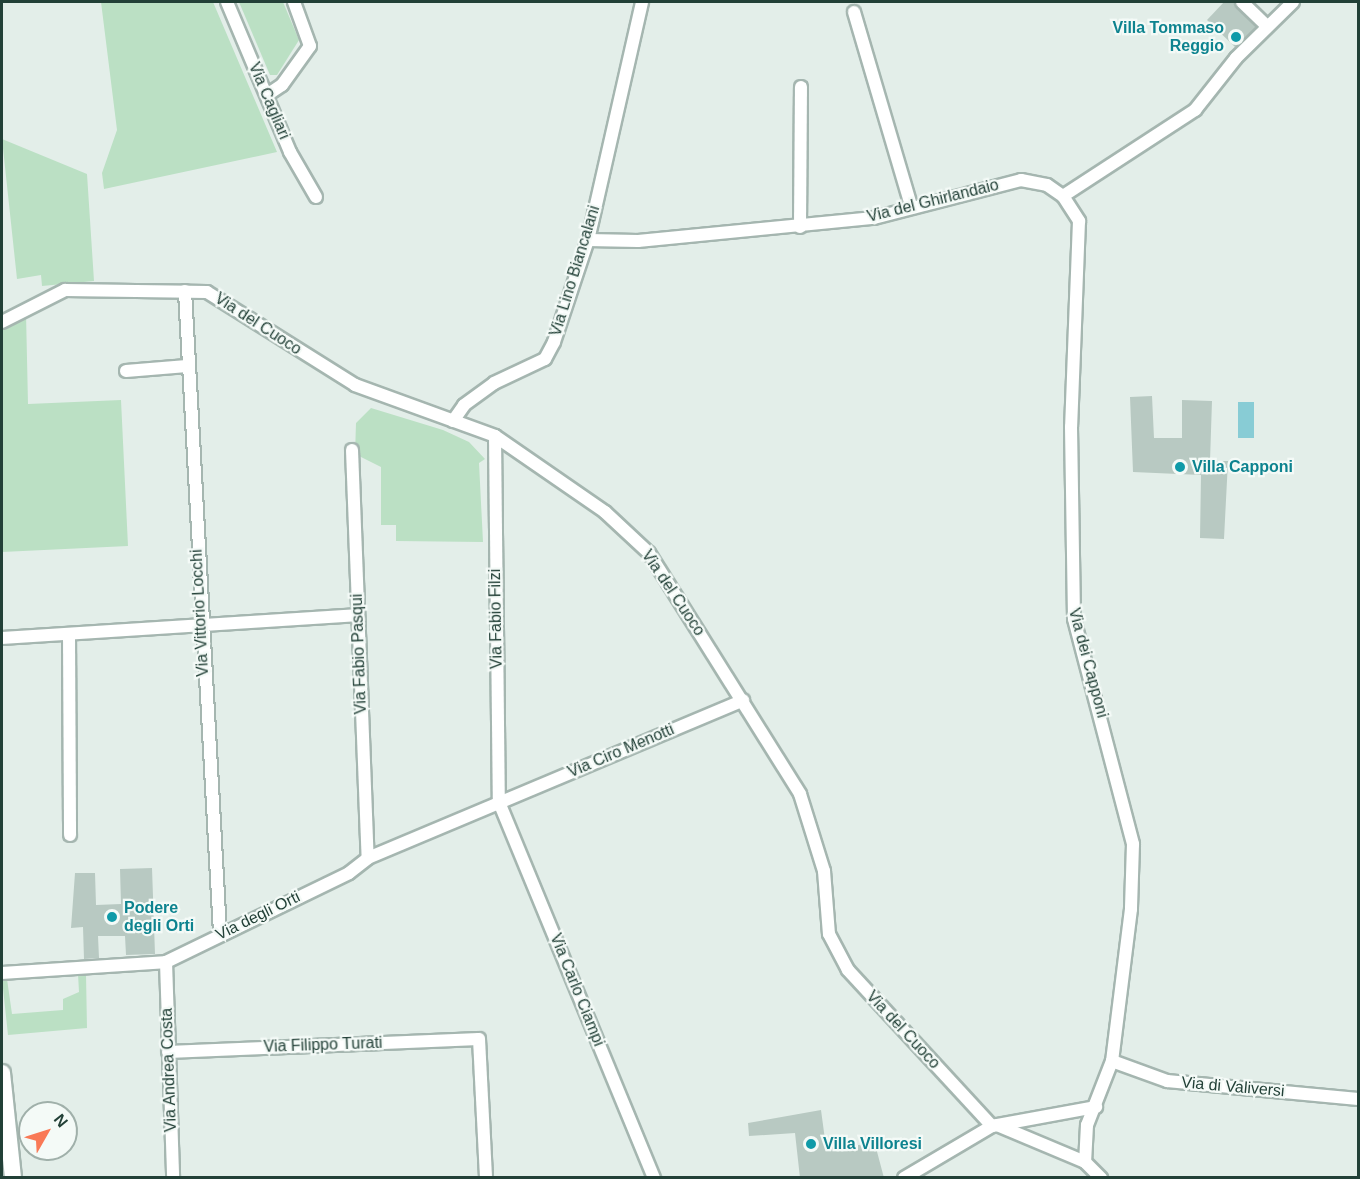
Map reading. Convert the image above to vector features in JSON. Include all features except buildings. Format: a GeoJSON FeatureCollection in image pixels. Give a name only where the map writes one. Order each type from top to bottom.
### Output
{"type":"FeatureCollection","features":[{"type":"Feature","properties":{"kind":"main road"},"geometry":{"type":"LineString","coordinates":[[2,1073],[12,1178]]}},
{"type":"Feature","properties":{"kind":"street","name":"Via Cagliari"},"geometry":{"type":"LineString","coordinates":[[227,2],[267,95],[316,197]]}},
{"type":"Feature","properties":{"kind":"street"},"geometry":{"type":"LineString","coordinates":[[267,95],[282,85],[309,46],[294,2]]}},
{"type":"Feature","properties":{"kind":"street","name":"Via Lino Biancalani"},"geometry":{"type":"LineString","coordinates":[[453,421],[464,405],[494,383],[545,359],[588,240],[642,2]]}},
{"type":"Feature","properties":{"kind":"street"},"geometry":{"type":"LineString","coordinates":[[1242,2],[1267,26]]}},
{"type":"Feature","properties":{"kind":"street"},"geometry":{"type":"LineString","coordinates":[[1063,196],[1195,110],[1267,26],[1293,2]]}},
{"type":"Feature","properties":{"kind":"street"},"geometry":{"type":"LineString","coordinates":[[854,12],[911,206]]}},
{"type":"Feature","properties":{"kind":"street"},"geometry":{"type":"LineString","coordinates":[[800,227],[801,87]]}},
{"type":"Feature","properties":{"kind":"street","name":"Via del Ghirlandaio"},"geometry":{"type":"LineString","coordinates":[[588,240],[800,227],[874,218],[911,206],[1021,180],[1047,185],[1063,196]]}},
{"type":"Feature","properties":{"kind":"street","name":"Via dei Capponi"},"geometry":{"type":"LineString","coordinates":[[1063,196],[1079,221],[1071,427],[1074,619],[1133,844],[1131,909],[1112,1061],[1096,1107],[1087,1125],[1084,1162]]}},
{"type":"Feature","properties":{"kind":"street","name":"Via del Cuoco"},"geometry":{"type":"LineString","coordinates":[[2,322],[65,290],[185,291],[223,300],[355,385],[495,436],[605,512],[649,553],[743,700],[815,830],[829,934],[848,970],[994,1125]]}},
{"type":"Feature","properties":{"kind":"street","name":"Via Vittorio Locchi"},"geometry":{"type":"LineString","coordinates":[[185,291],[201,626],[220,934]]}},
{"type":"Feature","properties":{"kind":"street"},"geometry":{"type":"LineString","coordinates":[[126,371],[187,366]]}},
{"type":"Feature","properties":{"kind":"street","name":"Via Fabio Filzi"},"geometry":{"type":"LineString","coordinates":[[495,436],[499,802]]}},
{"type":"Feature","properties":{"kind":"street","name":"Via Fabio Pasqui"},"geometry":{"type":"LineString","coordinates":[[352,450],[368,858]]}},
{"type":"Feature","properties":{"kind":"street"},"geometry":{"type":"LineString","coordinates":[[2,638],[357,615]]}},
{"type":"Feature","properties":{"kind":"street"},"geometry":{"type":"LineString","coordinates":[[69,635],[70,835]]}},
{"type":"Feature","properties":{"kind":"street","name":"Via Ciro Menotti"},"geometry":{"type":"LineString","coordinates":[[499,802],[743,700]]}},
{"type":"Feature","properties":{"kind":"street","name":"Via degli Orti"},"geometry":{"type":"LineString","coordinates":[[2,973],[166,962],[349,873],[368,858],[499,802]]}},
{"type":"Feature","properties":{"kind":"street","name":"Via Carlo Ciampi"},"geometry":{"type":"LineString","coordinates":[[499,802],[654,1178]]}},
{"type":"Feature","properties":{"kind":"street","name":"Via Andrea Costa"},"geometry":{"type":"LineString","coordinates":[[166,962],[173,1178]]}},
{"type":"Feature","properties":{"kind":"street","name":"Via Filippo Turati"},"geometry":{"type":"LineString","coordinates":[[168,1052],[479,1039],[486,1178]]}},
{"type":"Feature","properties":{"kind":"street","name":"Via di Valiversi"},"geometry":{"type":"LineString","coordinates":[[1112,1061],[1167,1081],[1359,1099]]}},
{"type":"Feature","properties":{"kind":"street"},"geometry":{"type":"LineString","coordinates":[[904,1178],[994,1125],[1096,1107]]}},
{"type":"Feature","properties":{"kind":"street"},"geometry":{"type":"LineString","coordinates":[[994,1125],[1084,1162],[1101,1178]]}},
{"type":"Feature","properties":{"kind":"green space"},"geometry":{"type":"Polygon","coordinates":[[[101,2],[213,2],[277,152],[104,189],[102,173],[117,130],[101,2]]]}},
{"type":"Feature","properties":{"kind":"green space"},"geometry":{"type":"Polygon","coordinates":[[[239,2],[283,2],[299,40],[277,75],[270,75],[239,2]]]}},
{"type":"Feature","properties":{"kind":"green space"},"geometry":{"type":"Polygon","coordinates":[[[2,139],[87,174],[94,281],[42,286],[41,275],[17,279],[2,139]]]}},
{"type":"Feature","properties":{"kind":"green space"},"geometry":{"type":"Polygon","coordinates":[[[26,313],[28,404],[121,400],[128,546],[2,552],[2,328],[26,313]]]}},
{"type":"Feature","properties":{"kind":"green space"},"geometry":{"type":"Polygon","coordinates":[[[371,408],[443,430],[469,442],[485,459],[479,463],[483,542],[396,541],[396,525],[381,525],[381,467],[355,454],[356,423],[371,408]]]}},
{"type":"Feature","properties":{"kind":"green space"},"geometry":{"type":"Polygon","coordinates":[[[78,974],[86,974],[87,1028],[8,1035],[2,979],[7,979],[12,1014],[63,1010],[63,999],[79,992],[78,974]]]}},
{"type":"Feature","properties":{"kind":"water"},"geometry":{"type":"Polygon","coordinates":[[[1238,402],[1254,402],[1254,438],[1238,438],[1238,402]]]}},
{"type":"Feature","properties":{"kind":"place","name":"Villa Tommaso Reggio"},"geometry":{"type":"Point","coordinates":[1236,37]}},
{"type":"Feature","properties":{"kind":"place","name":"Villa Capponi"},"geometry":{"type":"Point","coordinates":[1180,467]}},
{"type":"Feature","properties":{"kind":"place","name":"Podere degli Orti"},"geometry":{"type":"Point","coordinates":[112,917]}},
{"type":"Feature","properties":{"kind":"place","name":"Villa Villoresi"},"geometry":{"type":"Point","coordinates":[811,1144]}}]}
